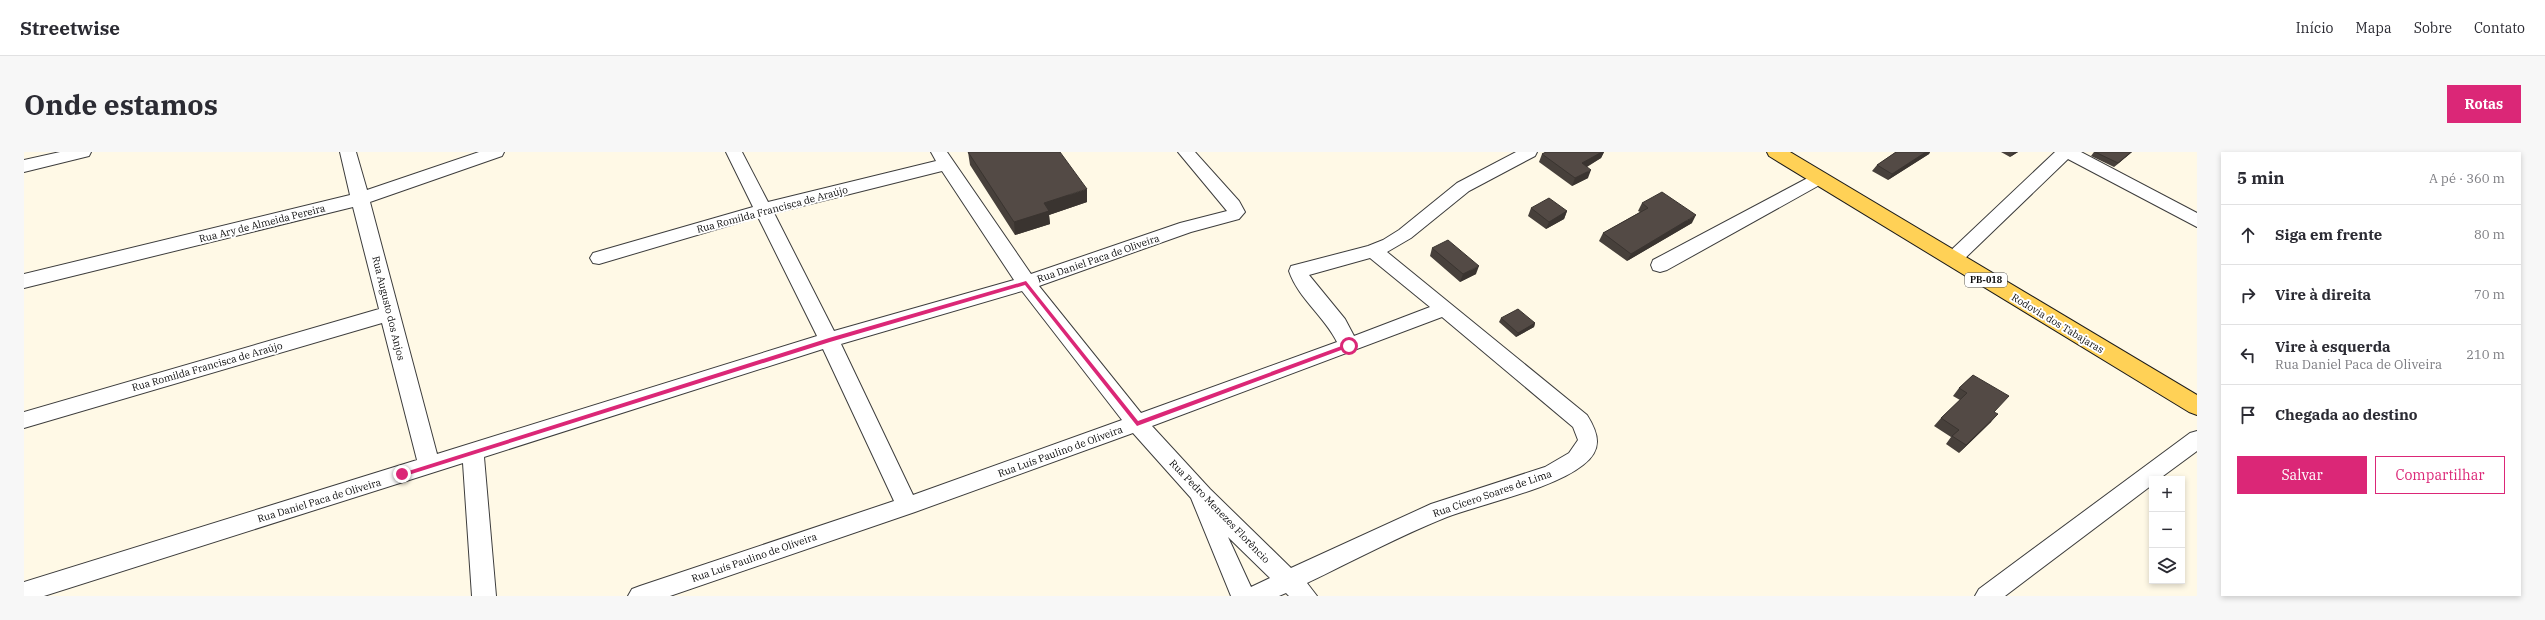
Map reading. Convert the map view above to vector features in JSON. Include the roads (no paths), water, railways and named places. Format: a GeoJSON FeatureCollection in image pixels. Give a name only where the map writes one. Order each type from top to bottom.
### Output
{"type":"FeatureCollection","features":[{"type":"Feature","properties":{"kind":"main road","name":"Rodovia dos Tabajaras"},"geometry":{"type":"LineString","coordinates":[[1776,152],[2197,406]]}},
{"type":"Feature","properties":{"kind":"street"},"geometry":{"type":"LineString","coordinates":[[24,166],[83,152]]}},
{"type":"Feature","properties":{"kind":"street","name":"Rua Augusto dos Anjos"},"geometry":{"type":"LineString","coordinates":[[348,152],[428,465]]}},
{"type":"Feature","properties":{"kind":"street","name":"Rua Ary de Almeida Pereira"},"geometry":{"type":"LineString","coordinates":[[24,280],[360,199],[496,152]]}},
{"type":"Feature","properties":{"kind":"street"},"geometry":{"type":"LineString","coordinates":[[734,152],[829,340],[907,506]]}},
{"type":"Feature","properties":{"kind":"street","name":"Rua Daniel Paca de Oliveira"},"geometry":{"type":"LineString","coordinates":[[24,592],[829,340],[1026,283],[1186,227],[1227,218],[1236,212],[1236,208],[1186,152]]}},
{"type":"Feature","properties":{"kind":"street"},"geometry":{"type":"LineString","coordinates":[[1349,346],[1338,324],[1301,280],[1298,271],[1374,251],[1406,234],[1463,187],[1484,174],[1529,152]]}},
{"type":"Feature","properties":{"kind":"street"},"geometry":{"type":"LineString","coordinates":[[1953,260],[2067,152],[2197,221]]}},
{"type":"Feature","properties":{"kind":"street","name":"Rua Romilda Francisca de Araújo"},"geometry":{"type":"LineString","coordinates":[[599,258],[943,158]]}},
{"type":"Feature","properties":{"kind":"street","name":"Rua Pedro Menezes Florêncio"},"geometry":{"type":"LineString","coordinates":[[943,158],[1026,283],[1137,424],[1195,487],[1288,581],[1305,596]]}},
{"type":"Feature","properties":{"kind":"street"},"geometry":{"type":"LineString","coordinates":[[1660,265],[1819,178]]}},
{"type":"Feature","properties":{"kind":"street","name":"Rua Cícero Soares de Lima"},"geometry":{"type":"LineString","coordinates":[[1255,596],[1439,511],[1552,473],[1572,462],[1585,448],[1588,440],[1586,431],[1580,421],[1539,385],[1374,251]]}},
{"type":"Feature","properties":{"kind":"street","name":"Rua Luís Paulino de Oliveira"},"geometry":{"type":"LineString","coordinates":[[640,596],[907,506],[1137,424],[1349,346],[1444,309]]}},
{"type":"Feature","properties":{"kind":"street","name":"Rua Romilda Francisca de Araújo"},"geometry":{"type":"LineString","coordinates":[[24,420],[390,313]]}},
{"type":"Feature","properties":{"kind":"street"},"geometry":{"type":"LineString","coordinates":[[1987,596],[2197,439]]}},
{"type":"Feature","properties":{"kind":"street"},"geometry":{"type":"LineString","coordinates":[[473,451],[484,596]]}},
{"type":"Feature","properties":{"kind":"street"},"geometry":{"type":"LineString","coordinates":[[1195,487],[1243,596]]}}]}
